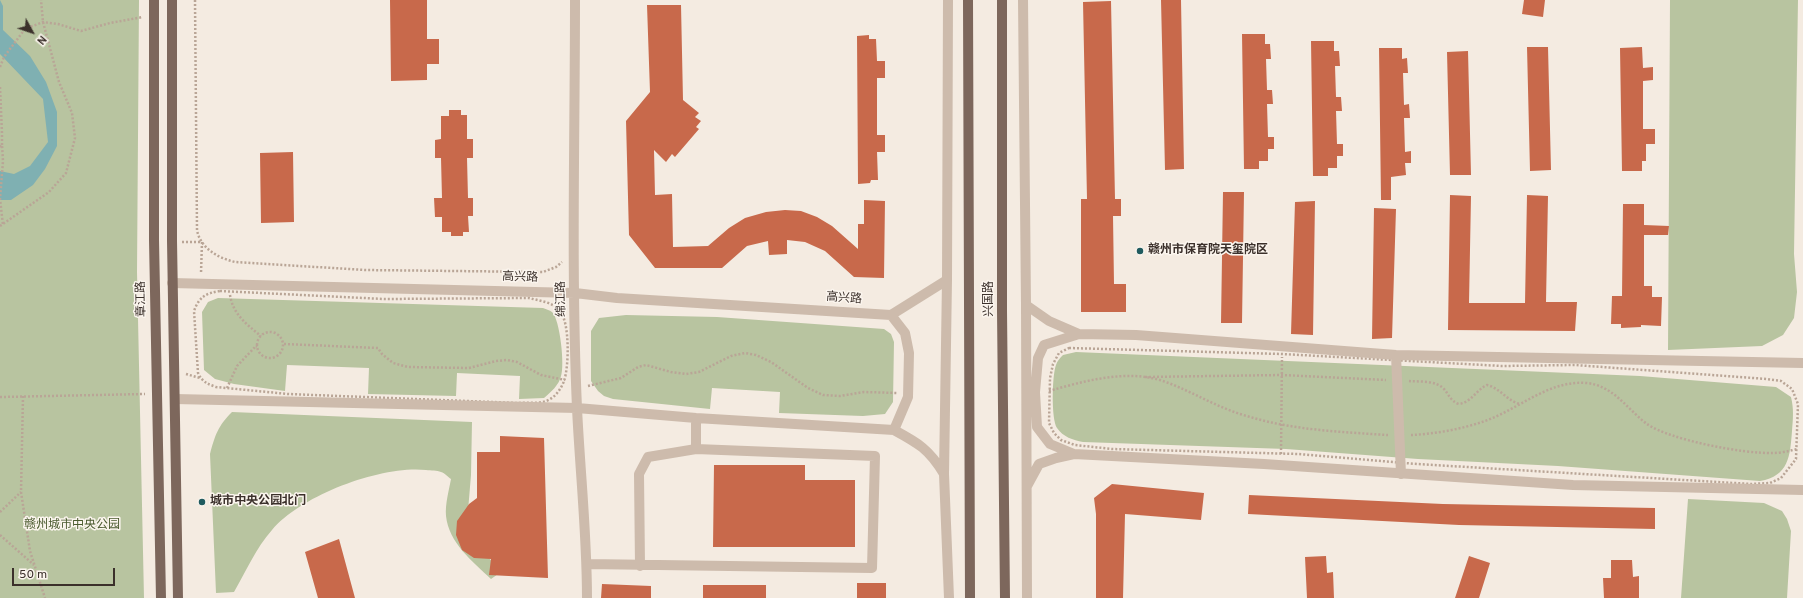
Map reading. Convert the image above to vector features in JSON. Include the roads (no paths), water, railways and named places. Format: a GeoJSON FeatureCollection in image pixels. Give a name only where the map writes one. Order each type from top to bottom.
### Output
{"type":"FeatureCollection","features":[{"type":"Feature","properties":{"kind":"main road","name":"章江路"},"geometry":{"type":"LineString","coordinates":[[154,0],[154,240],[161,598]]}},
{"type":"Feature","properties":{"kind":"main road"},"geometry":{"type":"LineString","coordinates":[[172,0],[172,283],[178,598]]}},
{"type":"Feature","properties":{"kind":"main road","name":"兴国路"},"geometry":{"type":"LineString","coordinates":[[968,0],[970,598]]}},
{"type":"Feature","properties":{"kind":"main road","name":"兴国路"},"geometry":{"type":"LineString","coordinates":[[1002,0],[1002,295],[1006,598]]}},
{"type":"Feature","properties":{"kind":"street","name":"绵江路"},"geometry":{"type":"LineString","coordinates":[[575,0],[575,293],[577,408],[588,598]]}},
{"type":"Feature","properties":{"kind":"street"},"geometry":{"type":"LineString","coordinates":[[948,0],[947,280],[944,474],[949,598]]}},
{"type":"Feature","properties":{"kind":"street"},"geometry":{"type":"LineString","coordinates":[[1023,0],[1027,598]]}},
{"type":"Feature","properties":{"kind":"street"},"geometry":{"type":"LineString","coordinates":[[894,430],[908,397],[909,353],[905,333],[891,315],[947,280]]}},
{"type":"Feature","properties":{"kind":"street","name":"高兴路"},"geometry":{"type":"LineString","coordinates":[[172,283],[575,293],[617,298],[891,315]]}},
{"type":"Feature","properties":{"kind":"street"},"geometry":{"type":"LineString","coordinates":[[1026,305],[1049,321],[1079,334]]}},
{"type":"Feature","properties":{"kind":"street"},"geometry":{"type":"LineString","coordinates":[[1074,454],[1050,444],[1037,427],[1035,392],[1038,358],[1044,345],[1079,334],[1136,335],[1396,356],[1803,363]]}},
{"type":"Feature","properties":{"kind":"street"},"geometry":{"type":"LineString","coordinates":[[1396,356],[1401,474]]}},
{"type":"Feature","properties":{"kind":"street"},"geometry":{"type":"LineString","coordinates":[[174,399],[577,408],[696,418],[894,430],[919,444],[934,457],[944,474]]}},
{"type":"Feature","properties":{"kind":"street"},"geometry":{"type":"LineString","coordinates":[[696,418],[696,450]]}},
{"type":"Feature","properties":{"kind":"street"},"geometry":{"type":"LineString","coordinates":[[587,564],[640,566],[872,568],[875,456],[696,450],[648,457],[639,474],[640,566]]}},
{"type":"Feature","properties":{"kind":"street"},"geometry":{"type":"LineString","coordinates":[[1026,486],[1038,464],[1074,454],[1264,464],[1573,485],[1803,490]]}},
{"type":"Feature","properties":{"kind":"water"},"geometry":{"type":"Polygon","coordinates":[[[0,0],[3,6],[3,30],[30,56],[46,82],[57,112],[57,146],[45,169],[33,185],[11,200],[0,200],[0,171],[14,174],[30,166],[48,142],[43,99],[0,54],[0,0]]]}},
{"type":"Feature","properties":{"kind":"place","name":"赣州市保育院天玺院区"},"geometry":{"type":"Point","coordinates":[1140,251]}},
{"type":"Feature","properties":{"kind":"place","name":"城市中央公园北门"},"geometry":{"type":"Point","coordinates":[202,502]}},
{"type":"Feature","properties":{"kind":"park label","name":"赣州城市中央公园"},"geometry":{"type":"Point","coordinates":[72,526]}}]}
